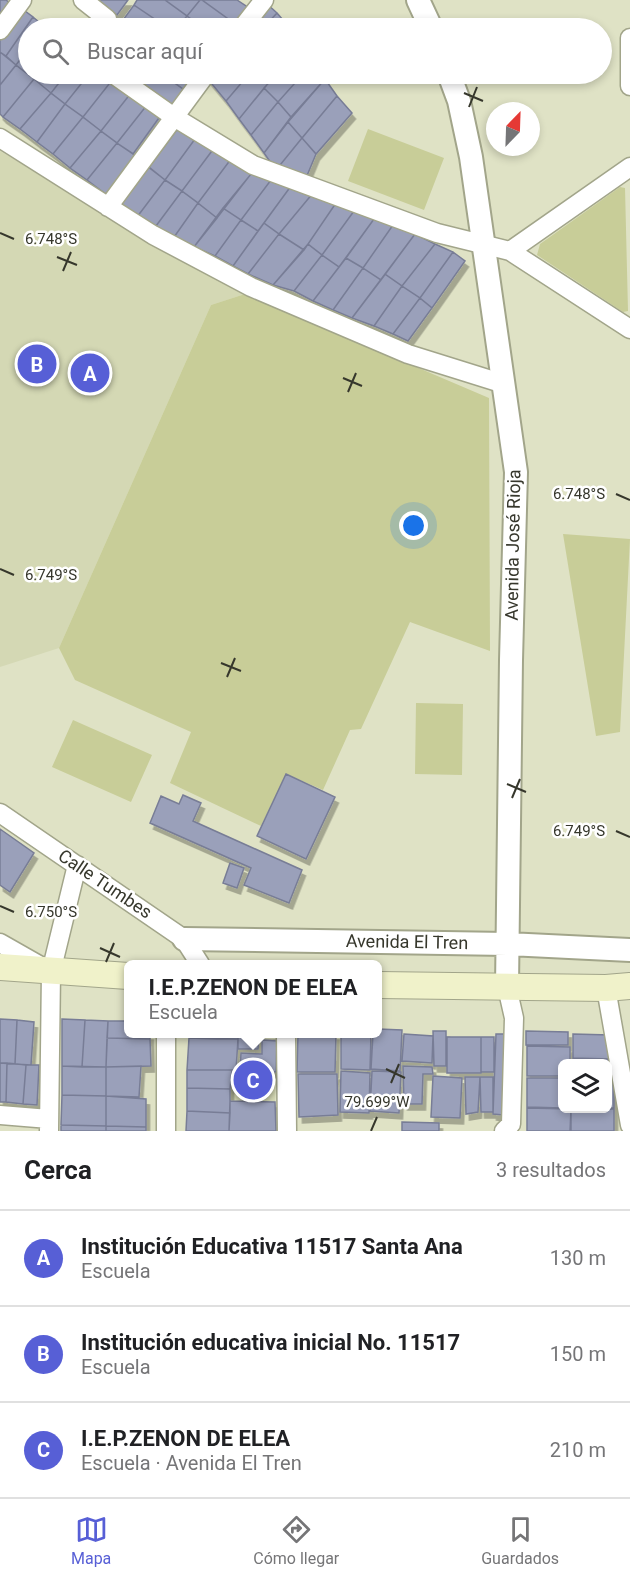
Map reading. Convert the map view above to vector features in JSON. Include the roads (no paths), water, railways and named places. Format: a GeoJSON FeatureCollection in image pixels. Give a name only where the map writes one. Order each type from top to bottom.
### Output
{"type":"FeatureCollection","features":[{"type":"Feature","properties":{"kind":"main road"},"geometry":{"type":"LineString","coordinates":[[0,967],[124,976]]}},
{"type":"Feature","properties":{"kind":"main road"},"geometry":{"type":"LineString","coordinates":[[382,985],[618,987]]}},
{"type":"Feature","properties":{"kind":"street"},"geometry":{"type":"LineString","coordinates":[[0,30],[22,0]]}},
{"type":"Feature","properties":{"kind":"street"},"geometry":{"type":"LineString","coordinates":[[83,0],[105,18]]}},
{"type":"Feature","properties":{"kind":"street"},"geometry":{"type":"LineString","coordinates":[[250,18],[264,0]]}},
{"type":"Feature","properties":{"kind":"street"},"geometry":{"type":"LineString","coordinates":[[418,0],[426,18]]}},
{"type":"Feature","properties":{"kind":"street"},"geometry":{"type":"LineString","coordinates":[[630,38],[630,86]]}},
{"type":"Feature","properties":{"kind":"street"},"geometry":{"type":"LineString","coordinates":[[127,84],[174,117],[253,165],[437,233],[510,251],[630,329]]}},
{"type":"Feature","properties":{"kind":"street"},"geometry":{"type":"LineString","coordinates":[[108,207],[199,84]]}},
{"type":"Feature","properties":{"kind":"street","name":"Avenida José Rioja"},"geometry":{"type":"LineString","coordinates":[[453,84],[459,101],[471,157],[516,472],[507,987]]}},
{"type":"Feature","properties":{"kind":"street"},"geometry":{"type":"LineString","coordinates":[[0,138],[153,235],[251,287],[408,354],[504,384]]}},
{"type":"Feature","properties":{"kind":"street"},"geometry":{"type":"LineString","coordinates":[[510,251],[630,167]]}},
{"type":"Feature","properties":{"kind":"street","name":"Calle Tumbes"},"geometry":{"type":"LineString","coordinates":[[0,813],[184,939],[198,960]]}},
{"type":"Feature","properties":{"kind":"street"},"geometry":{"type":"LineString","coordinates":[[0,1115],[49,1125],[51,972],[77,865]]}},
{"type":"Feature","properties":{"kind":"street","name":"Avenida El Tren"},"geometry":{"type":"LineString","coordinates":[[184,939],[507,944],[630,950]]}},
{"type":"Feature","properties":{"kind":"street"},"geometry":{"type":"LineString","coordinates":[[0,943],[51,972]]}},
{"type":"Feature","properties":{"kind":"street"},"geometry":{"type":"LineString","coordinates":[[504,1131],[511,1124],[514,1018],[507,987]]}},
{"type":"Feature","properties":{"kind":"street"},"geometry":{"type":"LineString","coordinates":[[618,987],[630,1125]]}},
{"type":"Feature","properties":{"kind":"street"},"geometry":{"type":"LineString","coordinates":[[166,1038],[166,1131]]}},
{"type":"Feature","properties":{"kind":"street"},"geometry":{"type":"LineString","coordinates":[[286,1038],[287,1131]]}},
{"type":"Feature","properties":{"kind":"place","name":"Institución educativa inicial No. 11517"},"geometry":{"type":"Point","coordinates":[37,364]}},
{"type":"Feature","properties":{"kind":"place","name":"Institución Educativa 11517 Santa Ana"},"geometry":{"type":"Point","coordinates":[90,373]}},
{"type":"Feature","properties":{"kind":"place","name":"I.E.P.ZENON DE ELEA"},"geometry":{"type":"Point","coordinates":[253,1080]}}]}
